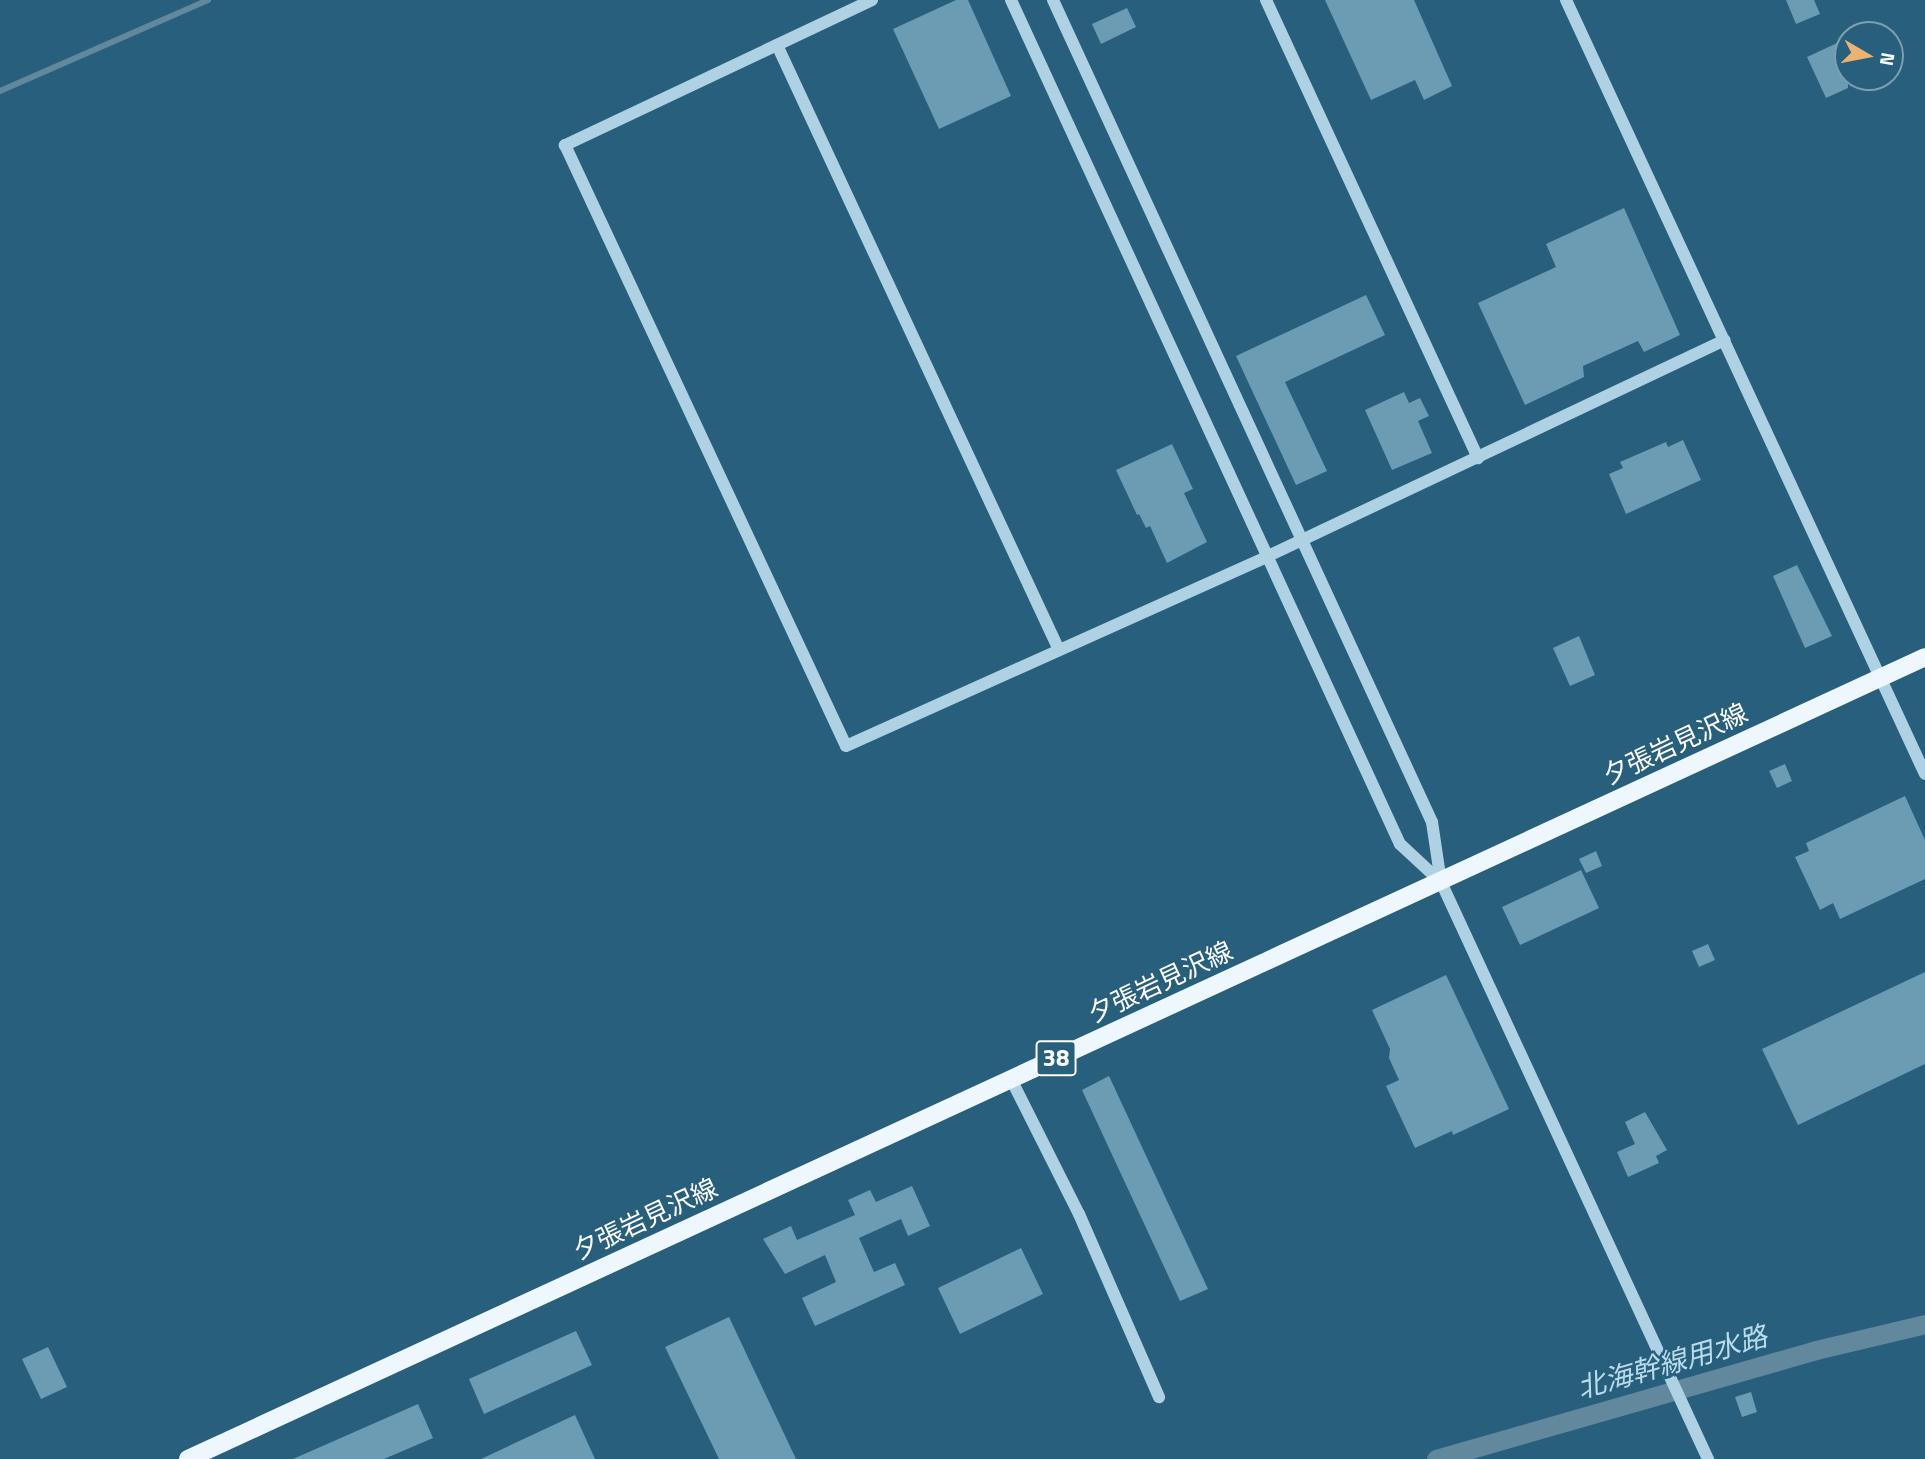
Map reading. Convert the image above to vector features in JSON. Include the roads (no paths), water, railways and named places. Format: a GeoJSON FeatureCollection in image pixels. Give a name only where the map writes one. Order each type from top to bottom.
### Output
{"type":"FeatureCollection","features":[{"type":"Feature","properties":{"kind":"main road","name":"夕張岩見沢線"},"geometry":{"type":"LineString","coordinates":[[188,1459],[1925,657]]}},
{"type":"Feature","properties":{"kind":"street"},"geometry":{"type":"LineString","coordinates":[[872,0],[565,145],[846,746],[1268,556],[1726,340]]}},
{"type":"Feature","properties":{"kind":"street"},"geometry":{"type":"LineString","coordinates":[[1012,0],[1400,844],[1441,882]]}},
{"type":"Feature","properties":{"kind":"street"},"geometry":{"type":"LineString","coordinates":[[1053,0],[1432,822],[1441,882],[1709,1459]]}},
{"type":"Feature","properties":{"kind":"street"},"geometry":{"type":"LineString","coordinates":[[1266,0],[1478,458]]}},
{"type":"Feature","properties":{"kind":"street"},"geometry":{"type":"LineString","coordinates":[[1566,0],[1925,774]]}},
{"type":"Feature","properties":{"kind":"street"},"geometry":{"type":"LineString","coordinates":[[777,45],[1059,650]]}},
{"type":"Feature","properties":{"kind":"street"},"geometry":{"type":"LineString","coordinates":[[1011,1079],[1079,1214],[1159,1397]]}},
{"type":"Feature","properties":{"kind":"waterway"},"geometry":{"type":"LineString","coordinates":[[0,91],[208,0]]}},
{"type":"Feature","properties":{"kind":"waterway","name":"北海幹線用水路"},"geometry":{"type":"LineString","coordinates":[[1436,1459],[1816,1350],[1925,1324]]}}]}
